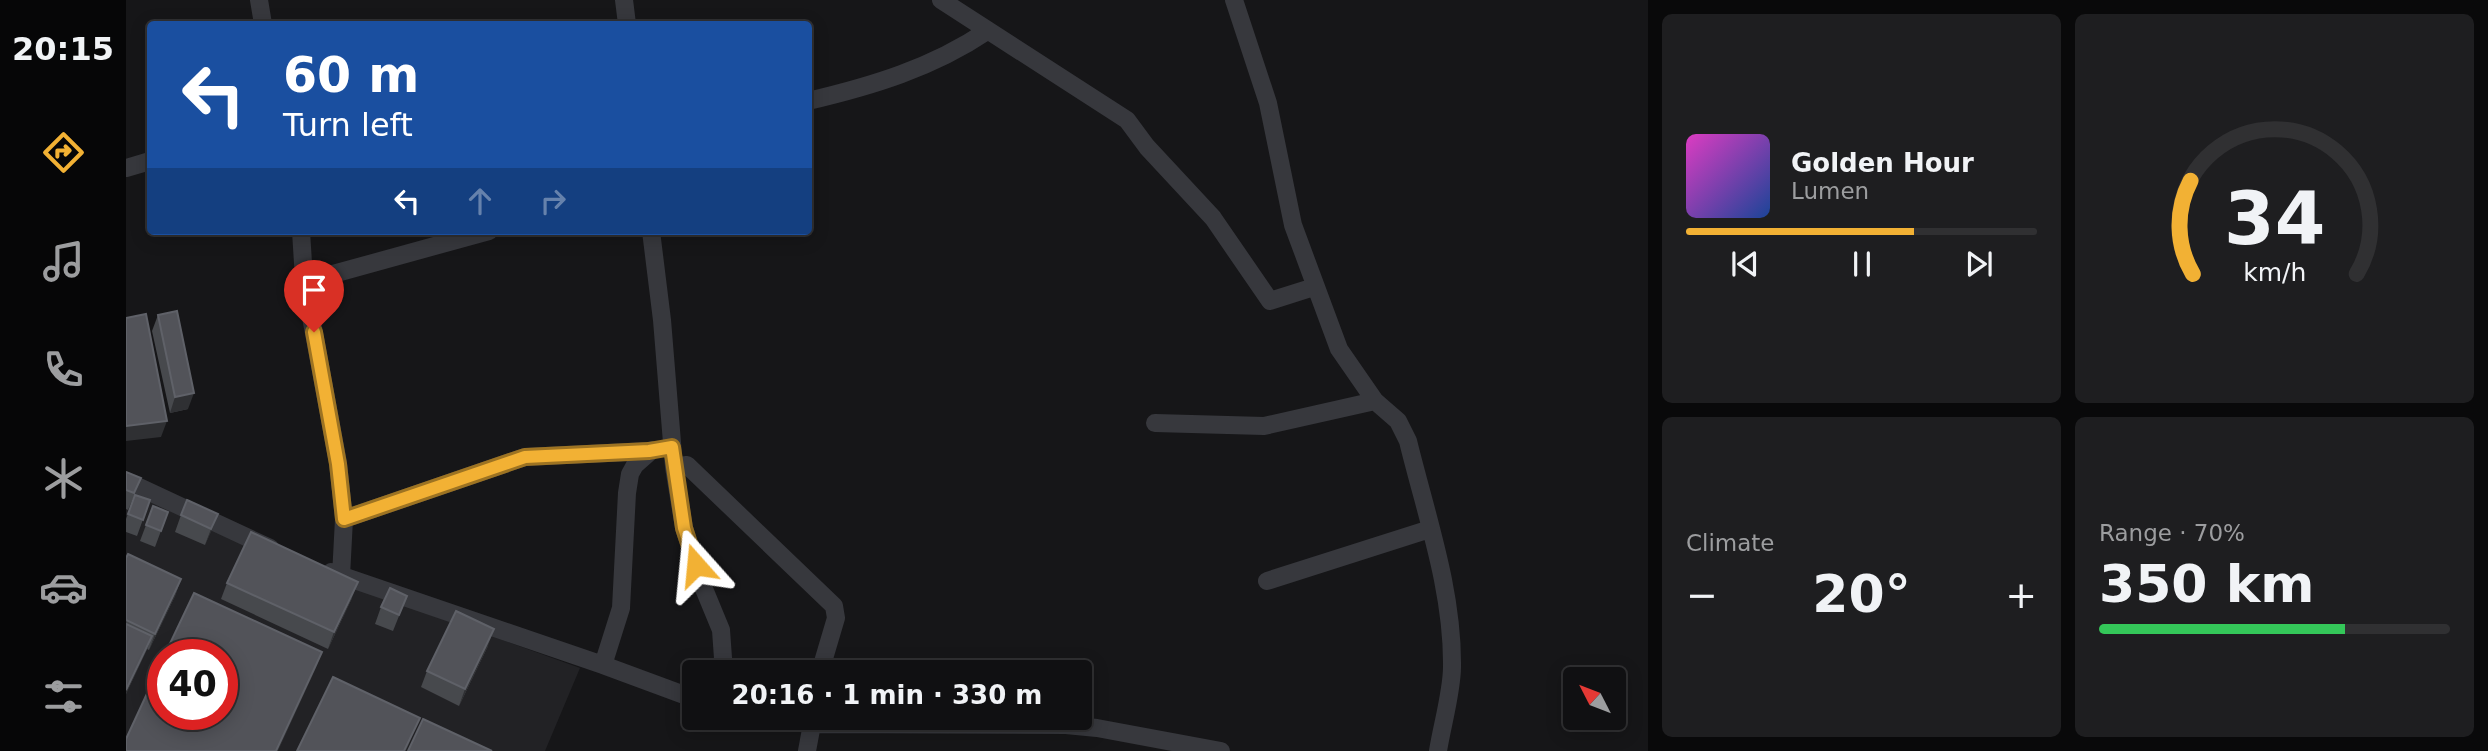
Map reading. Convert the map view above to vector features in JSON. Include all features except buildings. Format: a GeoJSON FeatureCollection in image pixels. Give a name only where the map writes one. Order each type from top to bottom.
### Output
{"type":"FeatureCollection","features":[{"type":"Feature","properties":{"kind":"street"},"geometry":{"type":"LineString","coordinates":[[259,0],[262,21]]}},
{"type":"Feature","properties":{"kind":"street"},"geometry":{"type":"LineString","coordinates":[[624,0],[627,21]]}},
{"type":"Feature","properties":{"kind":"street"},"geometry":{"type":"LineString","coordinates":[[941,0],[1127,120],[1147,146],[1213,218],[1270,301],[1314,287]]}},
{"type":"Feature","properties":{"kind":"street"},"geometry":{"type":"LineString","coordinates":[[1234,0],[1268,103],[1293,225],[1314,287],[1339,349],[1375,401],[1398,421],[1408,441],[1446,590],[1452,669],[1438,751]]}},
{"type":"Feature","properties":{"kind":"street"},"geometry":{"type":"LineString","coordinates":[[812,100],[897,78],[941,58],[987,32]]}},
{"type":"Feature","properties":{"kind":"street"},"geometry":{"type":"LineString","coordinates":[[126,168],[147,161]]}},
{"type":"Feature","properties":{"kind":"street"},"geometry":{"type":"LineString","coordinates":[[301,235],[304,279],[338,464],[344,519],[341,576]]}},
{"type":"Feature","properties":{"kind":"street"},"geometry":{"type":"LineString","coordinates":[[304,279],[333,274],[474,235]]}},
{"type":"Feature","properties":{"kind":"street"},"geometry":{"type":"LineString","coordinates":[[651,235],[662,320],[674,467],[684,528],[702,584],[721,629],[723,660]]}},
{"type":"Feature","properties":{"kind":"street"},"geometry":{"type":"LineString","coordinates":[[1155,423],[1264,426],[1375,401]]}},
{"type":"Feature","properties":{"kind":"street"},"geometry":{"type":"LineString","coordinates":[[344,519],[525,457],[649,451],[672,447]]}},
{"type":"Feature","properties":{"kind":"street"},"geometry":{"type":"LineString","coordinates":[[603,665],[621,608],[630,474],[649,451]]}},
{"type":"Feature","properties":{"kind":"street"},"geometry":{"type":"LineString","coordinates":[[674,467],[687,465],[834,606],[836,618],[824,660]]}},
{"type":"Feature","properties":{"kind":"street"},"geometry":{"type":"LineString","coordinates":[[126,481],[285,555]]}},
{"type":"Feature","properties":{"kind":"street"},"geometry":{"type":"LineString","coordinates":[[1267,581],[1430,529]]}},
{"type":"Feature","properties":{"kind":"street"},"geometry":{"type":"LineString","coordinates":[[319,568],[682,695]]}},
{"type":"Feature","properties":{"kind":"street"},"geometry":{"type":"LineString","coordinates":[[1092,728],[1215,750]]}},
{"type":"Feature","properties":{"kind":"street"},"geometry":{"type":"LineString","coordinates":[[807,751],[808,730]]}},
{"type":"Feature","properties":{"kind":"shaded area"},"geometry":{"type":"Polygon","coordinates":[[[126,486],[292,564],[580,668],[545,751],[126,751],[126,486]]]}},
{"type":"Feature","properties":{"kind":"route"},"geometry":{"type":"LineString","coordinates":[[314,332],[338,464],[344,519],[525,457],[649,451],[672,447],[684,528],[696,565]]}}]}
